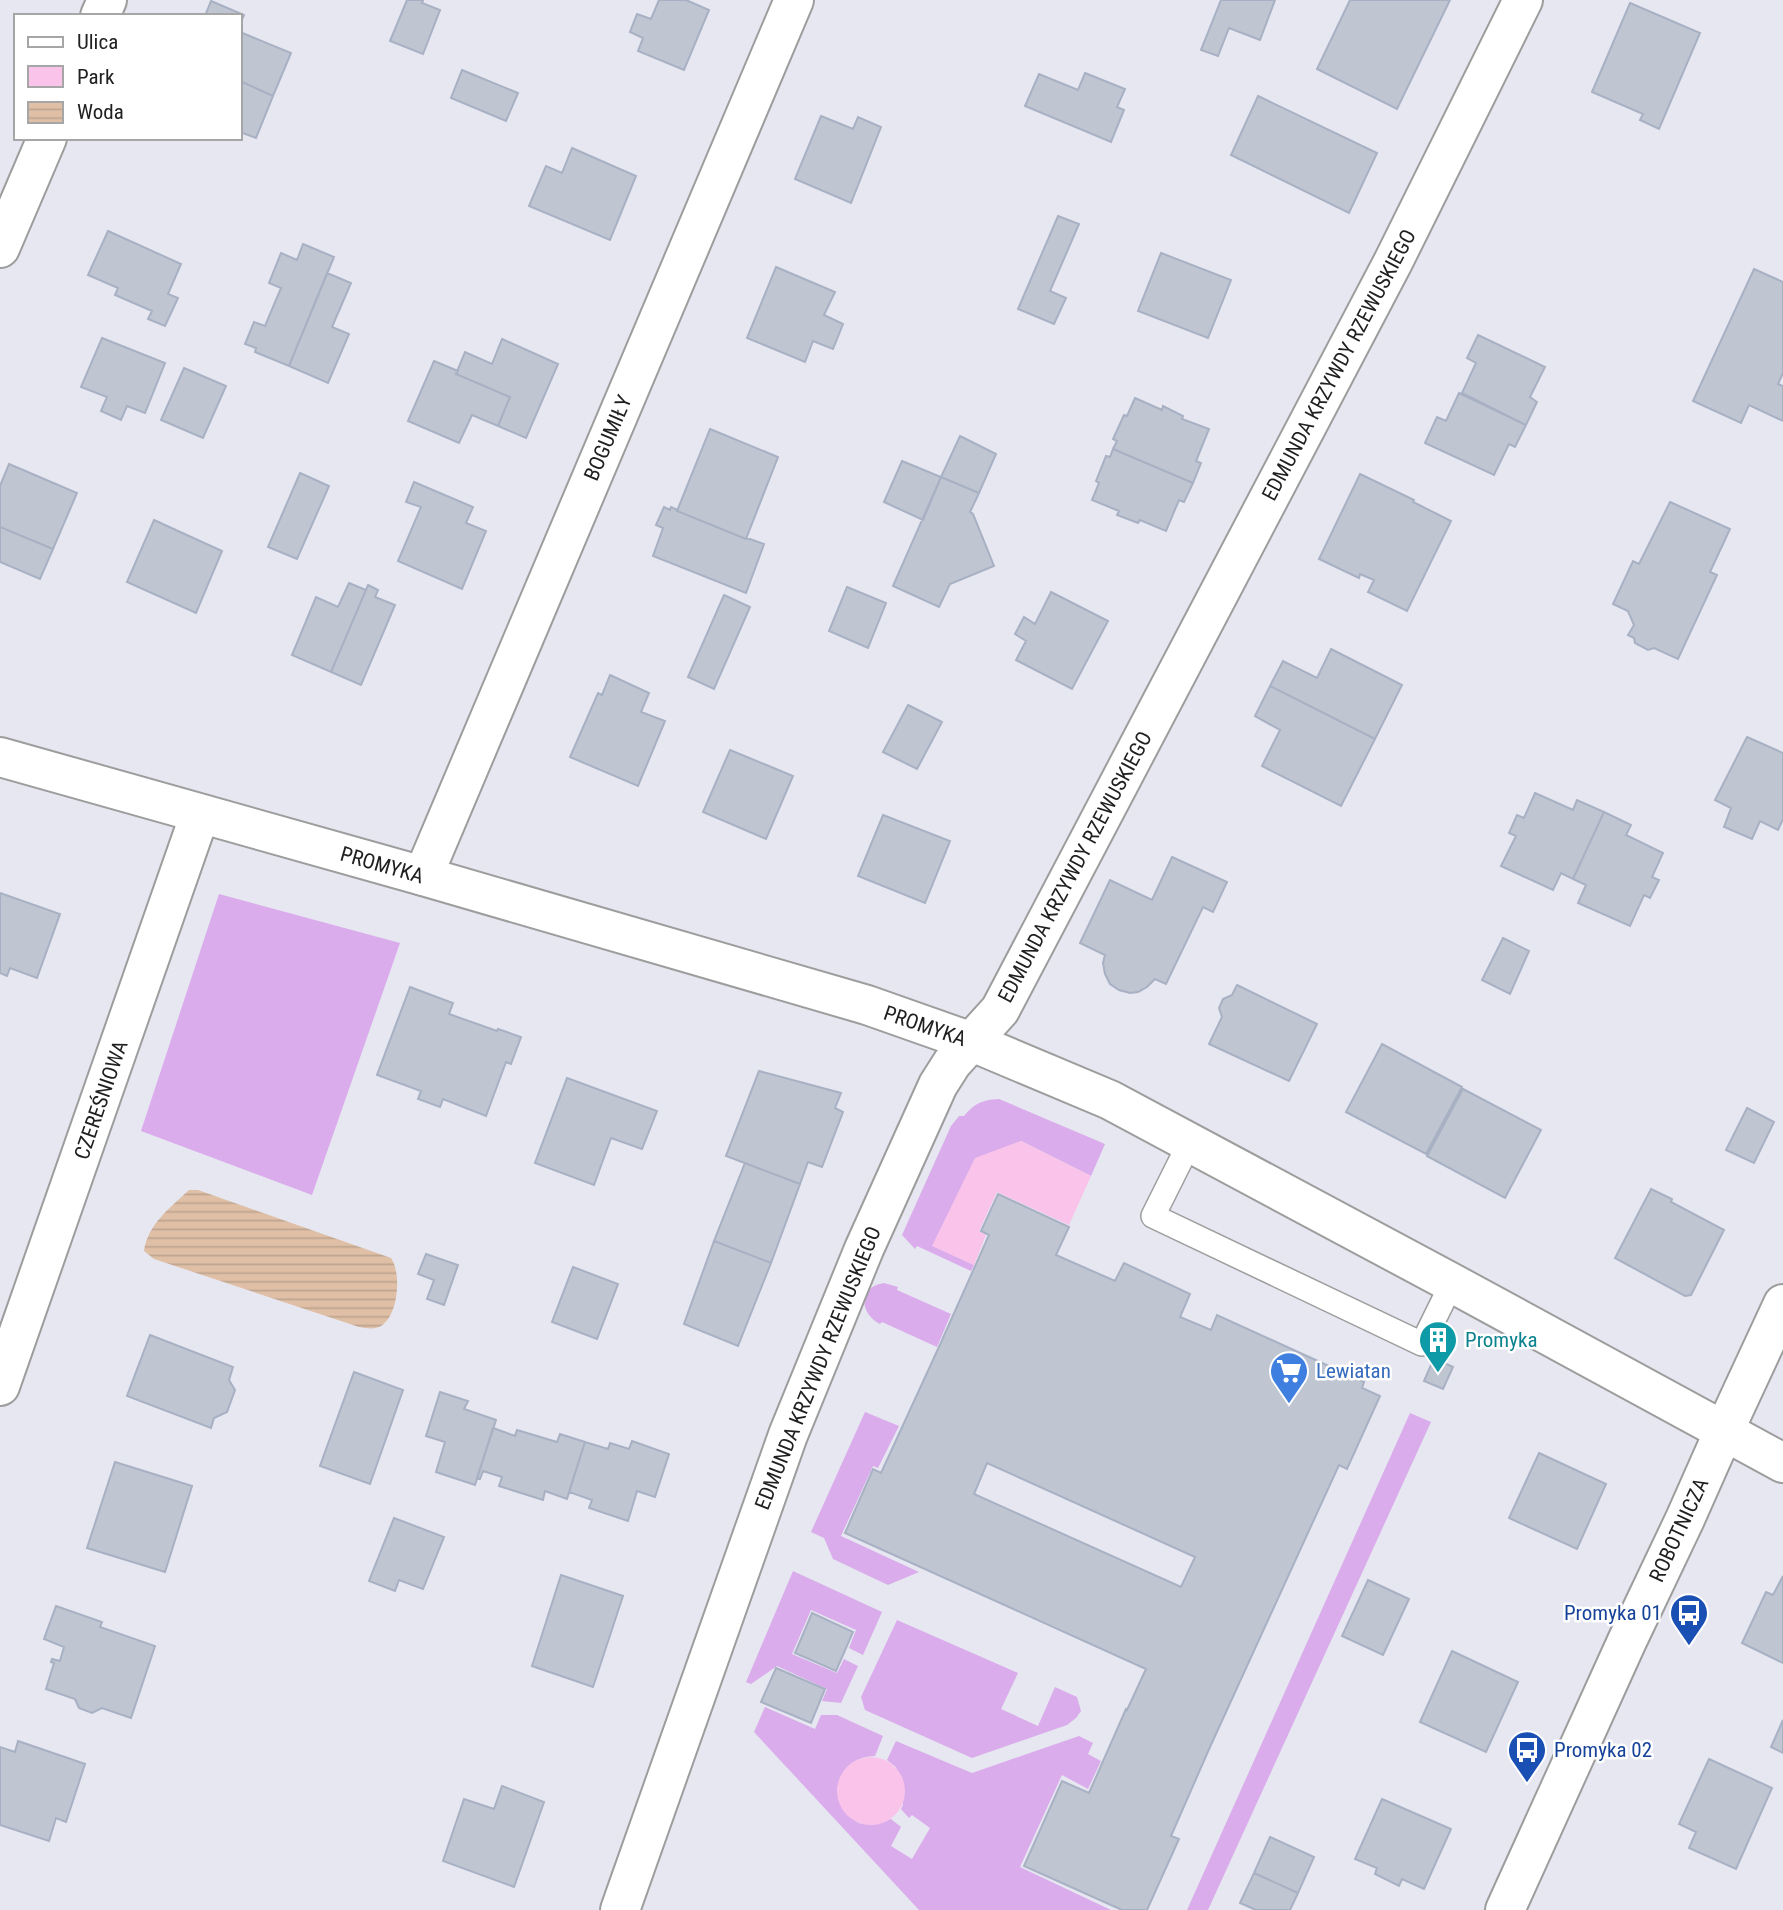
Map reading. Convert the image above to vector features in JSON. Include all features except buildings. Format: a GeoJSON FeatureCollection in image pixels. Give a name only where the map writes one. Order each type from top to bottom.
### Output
{"type":"FeatureCollection","features":[{"type":"Feature","properties":{"kind":"street","name":"BOGUMIŁY"},"geometry":{"type":"LineString","coordinates":[[423,876],[794,0]]}},
{"type":"Feature","properties":{"kind":"street","name":"EDMUNDA KRZYWDY RZEWUSKIEGO"},"geometry":{"type":"LineString","coordinates":[[620,1910],[783,1448],[864,1249],[938,1085],[951,1063],[1000,1010],[1393,262],[1523,0]]}},
{"type":"Feature","properties":{"kind":"street"},"geometry":{"type":"LineString","coordinates":[[0,248],[46,140]]}},
{"type":"Feature","properties":{"kind":"street","name":"PROMYKA"},"geometry":{"type":"LineString","coordinates":[[0,757],[867,1005],[972,1042],[1110,1100],[1783,1463]]}},
{"type":"Feature","properties":{"kind":"street","name":"CZEREŚNIOWA"},"geometry":{"type":"LineString","coordinates":[[0,1386],[200,814]]}},
{"type":"Feature","properties":{"kind":"street","name":"ROBOTNICZA"},"geometry":{"type":"LineString","coordinates":[[1505,1910],[1783,1304]]}},
{"type":"Feature","properties":{"kind":"lane"},"geometry":{"type":"LineString","coordinates":[[1189,1144],[1153,1216],[1422,1344],[1452,1283]]}},
{"type":"Feature","properties":{"kind":"shaded area"},"geometry":{"type":"Polygon","coordinates":[[[219,894],[400,943],[312,1195],[141,1131],[219,894]]]}},
{"type":"Feature","properties":{"kind":"shaded area"},"geometry":{"type":"Polygon","coordinates":[[[999,1099],[1105,1144],[1091,1176],[1021,1141],[933,1246],[974,1265],[971,1271],[917,1246],[915,1249],[902,1235],[951,1126],[959,1116],[964,1116],[979,1103],[999,1099]]]}},
{"type":"Feature","properties":{"kind":"shaded area"},"geometry":{"type":"Polygon","coordinates":[[[884,1283],[898,1287],[897,1290],[951,1314],[937,1347],[882,1322],[880,1324],[868,1314],[864,1301],[866,1295],[876,1285],[884,1283]]]}},
{"type":"Feature","properties":{"kind":"shaded area"},"geometry":{"type":"Polygon","coordinates":[[[865,1412],[899,1426],[878,1468],[873,1466],[841,1536],[919,1572],[888,1585],[833,1559],[824,1538],[811,1532],[865,1412]]]}},
{"type":"Feature","properties":{"kind":"shaded area"},"geometry":{"type":"Polygon","coordinates":[[[1410,1413],[1431,1422],[1208,1910],[1187,1910],[1410,1413]]]}},
{"type":"Feature","properties":{"kind":"shaded area"},"geometry":{"type":"Polygon","coordinates":[[[793,1571],[882,1612],[863,1655],[849,1648],[856,1630],[811,1610],[792,1654],[837,1673],[844,1659],[858,1666],[841,1703],[822,1701],[827,1689],[777,1666],[751,1684],[746,1682],[793,1571]]]}},
{"type":"Feature","properties":{"kind":"shaded area"},"geometry":{"type":"Polygon","coordinates":[[[897,1620],[1018,1673],[1001,1709],[1038,1726],[1055,1687],[1077,1697],[1081,1711],[1067,1725],[972,1758],[865,1710],[861,1697],[897,1620]]]}},
{"type":"Feature","properties":{"kind":"shaded area"},"geometry":{"type":"Polygon","coordinates":[[[765,1707],[815,1729],[821,1715],[837,1715],[883,1736],[875,1756],[861,1758],[845,1770],[837,1790],[858,1823],[875,1824],[891,1819],[901,1827],[891,1846],[912,1859],[930,1828],[912,1815],[909,1818],[901,1809],[903,1805],[896,1767],[887,1760],[896,1741],[972,1773],[1079,1736],[1093,1743],[1088,1754],[1101,1761],[1088,1789],[1062,1775],[1020,1867],[1111,1910],[919,1910],[754,1732],[765,1707]]]}},
{"type":"Feature","properties":{"kind":"green space"},"geometry":{"type":"Polygon","coordinates":[[[1021,1141],[1091,1176],[1069,1225],[997,1192],[979,1231],[986,1235],[974,1265],[932,1246],[975,1158],[1021,1141]]]}},
{"type":"Feature","properties":{"kind":"green space"},"geometry":{"type":"Polygon","coordinates":[[[871,1757],[884,1760],[895,1767],[902,1778],[905,1791],[902,1804],[895,1815],[884,1822],[871,1825],[858,1822],[847,1815],[840,1804],[837,1791],[840,1778],[847,1767],[858,1760],[871,1757]]]}},
{"type":"Feature","properties":{"kind":"water"},"geometry":{"type":"Polygon","coordinates":[[[189,1190],[198,1190],[391,1258],[397,1284],[395,1304],[387,1321],[376,1328],[359,1327],[154,1259],[144,1251],[150,1233],[161,1217],[189,1190]]]}},
{"type":"Feature","properties":{"kind":"place","name":"Promyka"},"geometry":{"type":"Point","coordinates":[1438,1374]}},
{"type":"Feature","properties":{"kind":"place","name":"Lewiatan"},"geometry":{"type":"Point","coordinates":[1289,1405]}},
{"type":"Feature","properties":{"kind":"place","name":"Promyka 01"},"geometry":{"type":"Point","coordinates":[1689,1647]}},
{"type":"Feature","properties":{"kind":"place","name":"Promyka 02"},"geometry":{"type":"Point","coordinates":[1527,1784]}}]}
